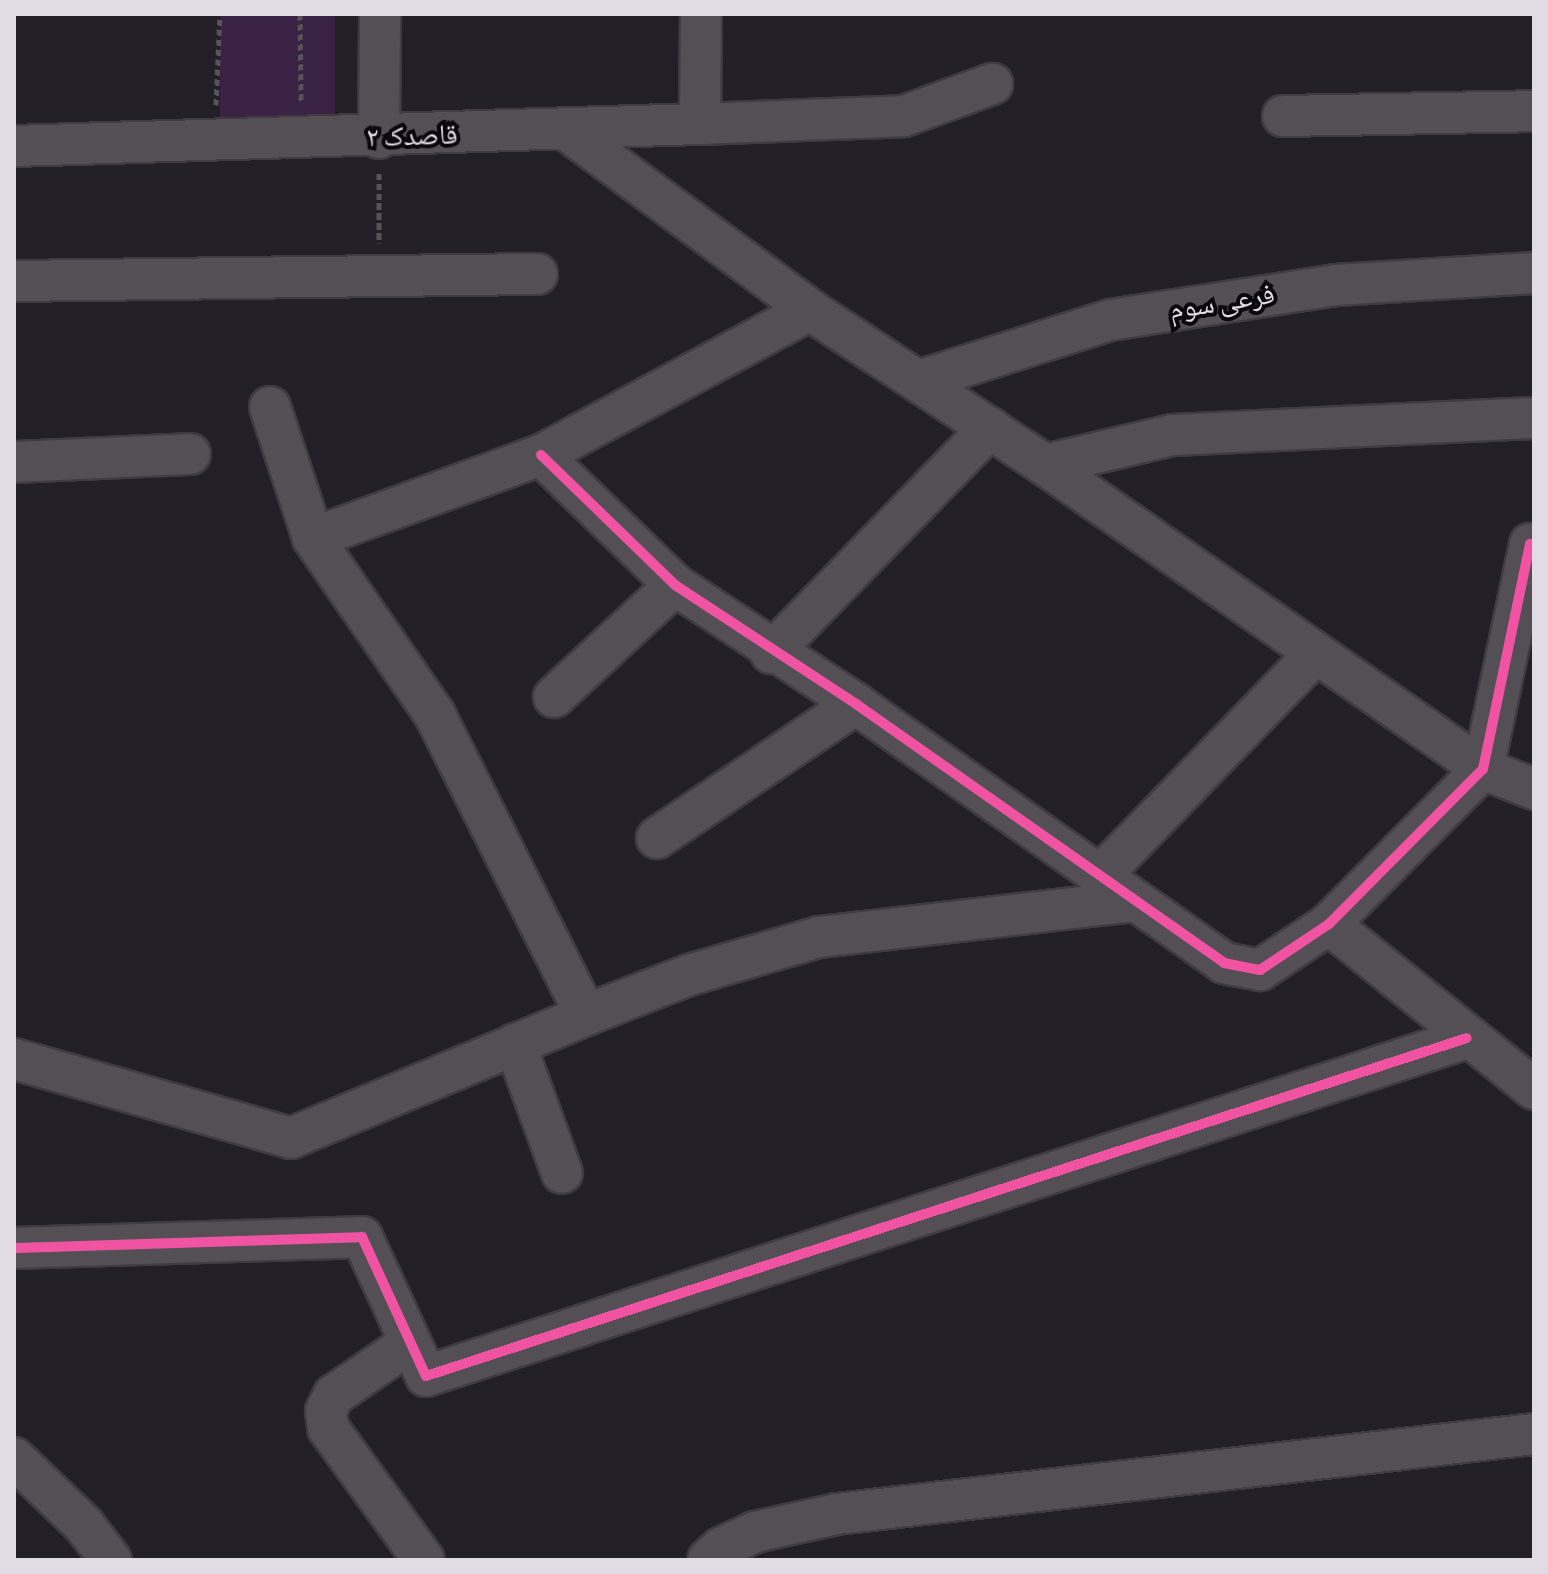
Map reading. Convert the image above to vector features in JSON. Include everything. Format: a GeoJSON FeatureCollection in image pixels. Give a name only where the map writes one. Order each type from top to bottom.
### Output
{"type":"FeatureCollection","features":[{"type":"Feature","properties":{"kind":"street"},"geometry":{"type":"LineString","coordinates":[[379,138],[380,14]]}},
{"type":"Feature","properties":{"kind":"street"},"geometry":{"type":"LineString","coordinates":[[700,124],[701,14]]}},
{"type":"Feature","properties":{"kind":"street","name":"قاصدک ۲"},"geometry":{"type":"LineString","coordinates":[[14,146],[569,132],[904,116],[992,84]]}},
{"type":"Feature","properties":{"kind":"street"},"geometry":{"type":"LineString","coordinates":[[1283,116],[1534,111]]}},
{"type":"Feature","properties":{"kind":"street"},"geometry":{"type":"LineString","coordinates":[[569,132],[810,310],[1045,465],[1483,769],[1534,789]]}},
{"type":"Feature","properties":{"kind":"street","name":"فرعی سوم"},"geometry":{"type":"LineString","coordinates":[[918,381],[1110,320],[1336,285],[1534,273]]}},
{"type":"Feature","properties":{"kind":"street"},"geometry":{"type":"LineString","coordinates":[[14,281],[537,274]]}},
{"type":"Feature","properties":{"kind":"street"},"geometry":{"type":"LineString","coordinates":[[313,538],[541,455],[810,310]]}},
{"type":"Feature","properties":{"kind":"street"},"geometry":{"type":"LineString","coordinates":[[270,407],[313,538],[435,715],[586,1015]]}},
{"type":"Feature","properties":{"kind":"street"},"geometry":{"type":"LineString","coordinates":[[1045,465],[1173,435],[1534,418]]}},
{"type":"Feature","properties":{"kind":"street"},"geometry":{"type":"LineString","coordinates":[[771,653],[990,428]]}},
{"type":"Feature","properties":{"kind":"street"},"geometry":{"type":"LineString","coordinates":[[14,462],[190,454]]}},
{"type":"Feature","properties":{"kind":"street"},"geometry":{"type":"LineString","coordinates":[[541,455],[675,585],[771,653],[856,704],[1224,963],[1260,970],[1329,924],[1483,769],[1530,544]]}},
{"type":"Feature","properties":{"kind":"street"},"geometry":{"type":"LineString","coordinates":[[554,697],[675,585]]}},
{"type":"Feature","properties":{"kind":"street"},"geometry":{"type":"LineString","coordinates":[[1100,876],[1316,653]]}},
{"type":"Feature","properties":{"kind":"street"},"geometry":{"type":"LineString","coordinates":[[657,838],[856,704]]}},
{"type":"Feature","properties":{"kind":"street"},"geometry":{"type":"LineString","coordinates":[[14,1059],[291,1138],[689,975],[819,937],[1135,901]]}},
{"type":"Feature","properties":{"kind":"street"},"geometry":{"type":"LineString","coordinates":[[1329,924],[1534,1089]]}},
{"type":"Feature","properties":{"kind":"street"},"geometry":{"type":"LineString","coordinates":[[14,1248],[362,1237],[426,1376],[1467,1038]]}},
{"type":"Feature","properties":{"kind":"street"},"geometry":{"type":"LineString","coordinates":[[515,1044],[562,1173]]}},
{"type":"Feature","properties":{"kind":"street"},"geometry":{"type":"LineString","coordinates":[[410,1343],[334,1395],[326,1411],[328,1428],[424,1560]]}},
{"type":"Feature","properties":{"kind":"street"},"geometry":{"type":"LineString","coordinates":[[708,1560],[755,1532],[837,1514],[1534,1434]]}},
{"type":"Feature","properties":{"kind":"street"},"geometry":{"type":"LineString","coordinates":[[14,1458],[84,1525],[111,1560]]}},
{"type":"Feature","properties":{"kind":"path"},"geometry":{"type":"LineString","coordinates":[[214,142],[220,14]]}},
{"type":"Feature","properties":{"kind":"path"},"geometry":{"type":"LineString","coordinates":[[300,14],[302,140]]}},
{"type":"Feature","properties":{"kind":"path"},"geometry":{"type":"LineString","coordinates":[[379,138],[379,276]]}},
{"type":"Feature","properties":{"kind":"shaded area"},"geometry":{"type":"Polygon","coordinates":[[[220,14],[335,14],[335,117],[220,117],[220,14]]]}},
{"type":"Feature","properties":{"kind":"cycle path"},"geometry":{"type":"LineString","coordinates":[[541,455],[675,585],[856,704],[1224,963],[1260,970],[1329,924],[1483,769],[1530,544]]}},
{"type":"Feature","properties":{"kind":"cycle path"},"geometry":{"type":"LineString","coordinates":[[14,1248],[362,1237],[426,1376],[1467,1038]]}}]}
